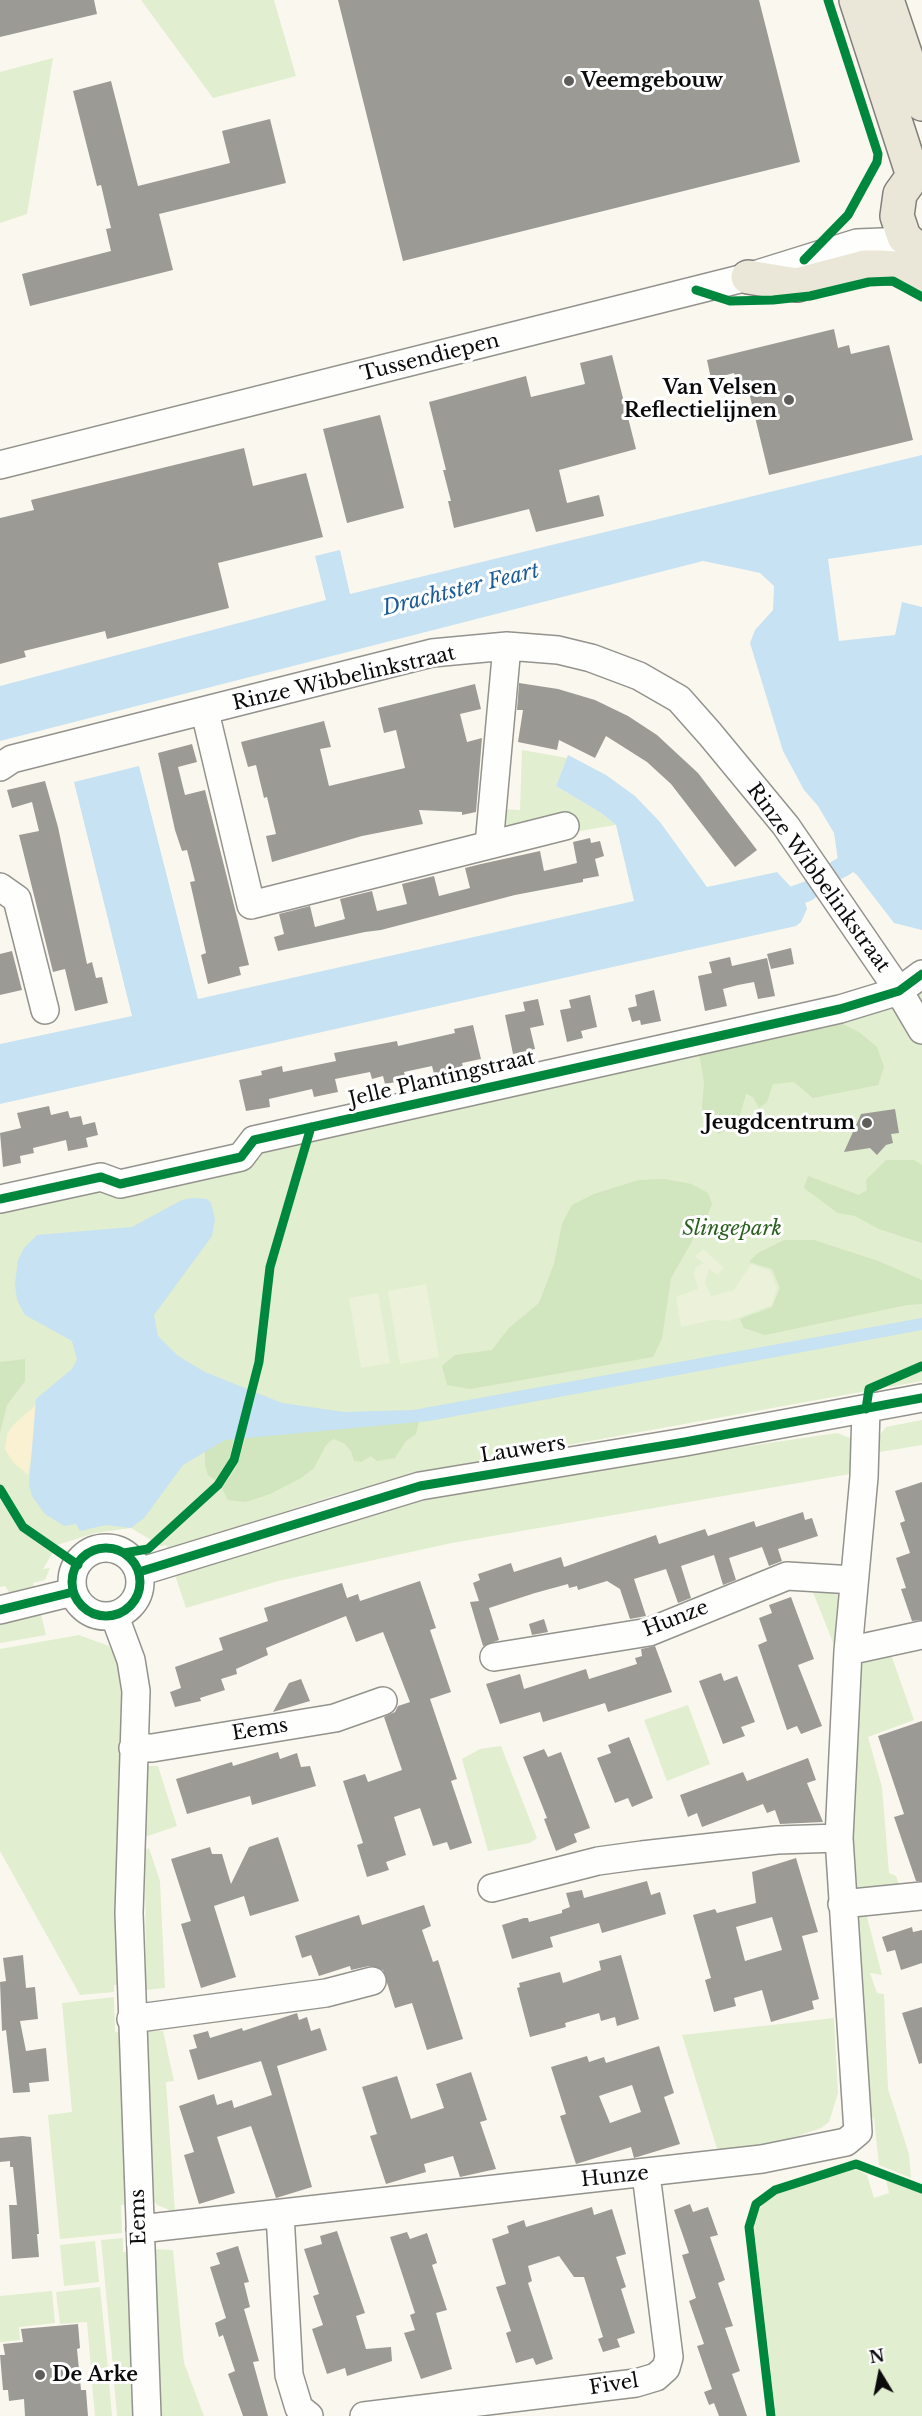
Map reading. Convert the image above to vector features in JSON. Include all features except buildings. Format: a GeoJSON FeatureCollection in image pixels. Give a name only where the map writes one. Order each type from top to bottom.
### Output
{"type":"FeatureCollection","features":[{"type":"Feature","properties":{"kind":"main road"},"geometry":{"type":"LineString","coordinates":[[856,0],[906,145],[918,173],[900,194],[897,209],[899,227],[915,248]]}},
{"type":"Feature","properties":{"kind":"main road"},"geometry":{"type":"LineString","coordinates":[[887,0],[922,104]]}},
{"type":"Feature","properties":{"kind":"main road"},"geometry":{"type":"LineString","coordinates":[[748,277],[797,285],[865,267],[879,267],[896,268],[922,281]]}},
{"type":"Feature","properties":{"kind":"street","name":"Tussendiepen"},"geometry":{"type":"LineString","coordinates":[[857,243],[897,209]]}},
{"type":"Feature","properties":{"kind":"street","name":"Tussendiepen"},"geometry":{"type":"LineString","coordinates":[[0,465],[748,277],[857,243],[915,248]]}},
{"type":"Feature","properties":{"kind":"street","name":"Rinze Wibbelinkstraat"},"geometry":{"type":"LineString","coordinates":[[0,767],[12,759],[206,712],[432,653],[507,646],[558,650],[591,658],[639,676],[679,699],[786,826],[899,991]]}},
{"type":"Feature","properties":{"kind":"street"},"geometry":{"type":"LineString","coordinates":[[489,845],[507,646]]}},
{"type":"Feature","properties":{"kind":"street"},"geometry":{"type":"LineString","coordinates":[[206,712],[251,904],[565,826]]}},
{"type":"Feature","properties":{"kind":"street"},"geometry":{"type":"LineString","coordinates":[[0,887],[17,899],[45,1010]]}},
{"type":"Feature","properties":{"kind":"street","name":"Jelle Plantingstraat"},"geometry":{"type":"LineString","coordinates":[[0,1199],[101,1177],[120,1184],[230,1160],[241,1157],[254,1140],[840,1009],[899,991],[922,974]]}},
{"type":"Feature","properties":{"kind":"street"},"geometry":{"type":"LineString","coordinates":[[899,991],[922,1030]]}},
{"type":"Feature","properties":{"kind":"street","name":"Lauwers"},"geometry":{"type":"LineString","coordinates":[[139,1572],[420,1486],[922,1398]]}},
{"type":"Feature","properties":{"kind":"street","name":"Hunze"},"geometry":{"type":"LineString","coordinates":[[140,2229],[646,2174],[762,2159],[846,2142],[858,2132],[839,1838],[848,1651],[864,1477],[866,1409]]}},
{"type":"Feature","properties":{"kind":"street"},"geometry":{"type":"LineString","coordinates":[[113,1548],[124,1553],[134,1561],[139,1572],[141,1579],[137,1598],[130,1608],[115,1617],[91,1614],[78,1603],[73,1592],[72,1572],[83,1556],[92,1550],[113,1548]]}},
{"type":"Feature","properties":{"kind":"street","name":"Hunze"},"geometry":{"type":"LineString","coordinates":[[494,1658],[649,1632],[787,1576],[854,1580]]}},
{"type":"Feature","properties":{"kind":"street"},"geometry":{"type":"LineString","coordinates":[[0,1610],[73,1592]]}},
{"type":"Feature","properties":{"kind":"street","name":"Eems"},"geometry":{"type":"LineString","coordinates":[[115,1617],[133,1667],[136,1691],[129,1913],[147,2416]]}},
{"type":"Feature","properties":{"kind":"street"},"geometry":{"type":"LineString","coordinates":[[848,1651],[922,1635]]}},
{"type":"Feature","properties":{"kind":"street","name":"Eems"},"geometry":{"type":"LineString","coordinates":[[133,1748],[152,1748],[335,1718],[383,1701]]}},
{"type":"Feature","properties":{"kind":"street"},"geometry":{"type":"LineString","coordinates":[[492,1888],[598,1861],[777,1840],[839,1838]]}},
{"type":"Feature","properties":{"kind":"street"},"geometry":{"type":"LineString","coordinates":[[842,1904],[922,1896]]}},
{"type":"Feature","properties":{"kind":"street"},"geometry":{"type":"LineString","coordinates":[[132,2019],[326,1993],[372,1981]]}},
{"type":"Feature","properties":{"kind":"street","name":"Fivel"},"geometry":{"type":"LineString","coordinates":[[364,2416],[636,2383],[656,2377],[666,2368],[669,2356],[646,2174]]}},
{"type":"Feature","properties":{"kind":"street"},"geometry":{"type":"LineString","coordinates":[[280,2214],[289,2375],[299,2408],[309,2416]]}},
{"type":"Feature","properties":{"kind":"green space"},"geometry":{"type":"Polygon","coordinates":[[[141,0],[274,0],[296,76],[213,98],[141,0]]]}},
{"type":"Feature","properties":{"kind":"green space"},"geometry":{"type":"Polygon","coordinates":[[[53,58],[27,214],[0,223],[0,72],[53,58]]]}},
{"type":"Feature","properties":{"kind":"green space"},"geometry":{"type":"Polygon","coordinates":[[[522,750],[567,758],[556,786],[601,813],[616,825],[574,832],[506,831],[502,821],[502,809],[520,810],[522,750]]]}},
{"type":"Feature","properties":{"kind":"green space","name":"Slingepark"},"geometry":{"type":"Polygon","coordinates":[[[922,982],[922,1381],[441,1468],[330,1497],[169,1549],[166,1545],[161,1546],[131,1528],[95,1533],[57,1545],[43,1569],[50,1568],[45,1580],[33,1583],[34,1587],[10,1594],[5,1586],[0,1587],[0,1206],[94,1184],[106,1192],[260,1158],[262,1148],[310,1142],[313,1133],[912,990],[922,982]]]}},
{"type":"Feature","properties":{"kind":"green space"},"geometry":{"type":"Polygon","coordinates":[[[830,1018],[859,1032],[877,1047],[884,1067],[878,1085],[813,1098],[794,1082],[773,1084],[767,1102],[759,1108],[753,1097],[746,1094],[740,1115],[731,1126],[719,1134],[707,1125],[702,1108],[704,1082],[698,1047],[830,1018]]]}},
{"type":"Feature","properties":{"kind":"green space"},"geometry":{"type":"Polygon","coordinates":[[[886,1160],[914,1160],[922,1165],[922,1243],[879,1229],[855,1216],[838,1213],[804,1188],[808,1176],[859,1195],[867,1190],[866,1180],[886,1160]]]}},
{"type":"Feature","properties":{"kind":"green space"},"geometry":{"type":"Polygon","coordinates":[[[665,1179],[691,1184],[708,1193],[712,1204],[703,1228],[696,1234],[671,1278],[662,1338],[653,1357],[470,1389],[447,1385],[442,1366],[455,1355],[492,1350],[509,1328],[539,1303],[554,1264],[562,1224],[572,1205],[594,1194],[639,1180],[665,1179]]]}},
{"type":"Feature","properties":{"kind":"green space"},"geometry":{"type":"Polygon","coordinates":[[[784,1240],[814,1240],[878,1261],[922,1280],[922,1304],[907,1305],[765,1335],[744,1328],[740,1319],[772,1307],[780,1288],[772,1269],[749,1262],[758,1253],[784,1240]]]}},
{"type":"Feature","properties":{"kind":"green space"},"geometry":{"type":"Polygon","coordinates":[[[703,1249],[724,1268],[717,1275],[709,1269],[705,1283],[711,1296],[734,1290],[751,1264],[770,1271],[777,1288],[772,1305],[729,1321],[713,1320],[681,1327],[676,1297],[698,1289],[694,1274],[696,1267],[704,1263],[695,1257],[703,1249]]]}},
{"type":"Feature","properties":{"kind":"green space"},"geometry":{"type":"Polygon","coordinates":[[[426,1284],[439,1357],[400,1364],[388,1291],[426,1284]]]}},
{"type":"Feature","properties":{"kind":"green space"},"geometry":{"type":"Polygon","coordinates":[[[378,1293],[390,1363],[361,1368],[349,1298],[378,1293]]]}},
{"type":"Feature","properties":{"kind":"green space"},"geometry":{"type":"Polygon","coordinates":[[[25,1359],[25,1381],[7,1405],[0,1433],[0,1362],[25,1359]]]}},
{"type":"Feature","properties":{"kind":"green space"},"geometry":{"type":"Polygon","coordinates":[[[922,1420],[922,1445],[874,1453],[875,1441],[886,1427],[922,1420]]]}},
{"type":"Feature","properties":{"kind":"green space"},"geometry":{"type":"Polygon","coordinates":[[[419,1421],[416,1434],[406,1441],[395,1458],[377,1461],[371,1456],[361,1462],[354,1461],[351,1451],[344,1443],[333,1439],[326,1445],[314,1468],[301,1478],[270,1494],[246,1502],[228,1500],[222,1488],[236,1468],[246,1436],[419,1421]]]}},
{"type":"Feature","properties":{"kind":"green space"},"geometry":{"type":"Polygon","coordinates":[[[837,1433],[850,1438],[857,1451],[856,1473],[452,1543],[278,1581],[186,1608],[175,1575],[391,1506],[459,1489],[837,1433]]]}},
{"type":"Feature","properties":{"kind":"green space"},"geometry":{"type":"Polygon","coordinates":[[[234,1438],[229,1459],[215,1480],[208,1475],[205,1450],[215,1443],[234,1438]]]}},
{"type":"Feature","properties":{"kind":"green space"},"geometry":{"type":"Polygon","coordinates":[[[807,1577],[854,1579],[849,1650],[887,1643],[914,1720],[868,1737],[882,1787],[889,1873],[896,1876],[904,1898],[842,1904],[847,1678],[807,1577]]]}},
{"type":"Feature","properties":{"kind":"green space"},"geometry":{"type":"Polygon","coordinates":[[[41,1614],[46,1635],[0,1643],[0,1625],[41,1614]]]}},
{"type":"Feature","properties":{"kind":"green space"},"geometry":{"type":"Polygon","coordinates":[[[79,1635],[109,1646],[125,1673],[122,1985],[114,1985],[114,1992],[80,1995],[0,1851],[0,1649],[79,1635]]]}},
{"type":"Feature","properties":{"kind":"green space"},"geometry":{"type":"Polygon","coordinates":[[[688,1705],[710,1764],[667,1781],[644,1720],[688,1705]]]}},
{"type":"Feature","properties":{"kind":"green space"},"geometry":{"type":"Polygon","coordinates":[[[501,1746],[537,1838],[530,1843],[488,1851],[462,1759],[480,1749],[501,1746]]]}},
{"type":"Feature","properties":{"kind":"green space"},"geometry":{"type":"Polygon","coordinates":[[[140,1766],[158,1766],[177,1826],[145,1837],[140,1766]]]}},
{"type":"Feature","properties":{"kind":"green space"},"geometry":{"type":"Polygon","coordinates":[[[149,1848],[160,1881],[165,1988],[146,1990],[145,1850],[149,1848]]]}},
{"type":"Feature","properties":{"kind":"green space"},"geometry":{"type":"Polygon","coordinates":[[[865,1909],[882,1975],[870,1973],[877,1993],[884,1994],[888,2089],[909,2154],[911,2178],[879,2165],[874,2118],[867,2117],[852,1911],[865,1909]]]}},
{"type":"Feature","properties":{"kind":"green space"},"geometry":{"type":"Polygon","coordinates":[[[114,1997],[115,2032],[124,2033],[131,2204],[121,2205],[122,2233],[60,2239],[48,2115],[72,2112],[62,2003],[114,1997]]]}},
{"type":"Feature","properties":{"kind":"green space"},"geometry":{"type":"Polygon","coordinates":[[[834,2018],[838,2093],[829,2122],[821,2128],[781,2142],[719,2155],[682,2035],[834,2018]]]}},
{"type":"Feature","properties":{"kind":"green space"},"geometry":{"type":"Polygon","coordinates":[[[143,2031],[163,2031],[174,2081],[166,2082],[175,2212],[157,2205],[149,2194],[143,2031]]]}},
{"type":"Feature","properties":{"kind":"green space"},"geometry":{"type":"Polygon","coordinates":[[[856,2169],[867,2175],[874,2198],[889,2193],[886,2180],[922,2193],[922,2416],[776,2416],[754,2229],[759,2210],[768,2197],[856,2169]]]}},
{"type":"Feature","properties":{"kind":"green space"},"geometry":{"type":"Polygon","coordinates":[[[123,2238],[123,2252],[133,2251],[138,2372],[114,2377],[101,2240],[123,2238]]]}},
{"type":"Feature","properties":{"kind":"green space"},"geometry":{"type":"Polygon","coordinates":[[[95,2241],[99,2282],[64,2286],[60,2245],[95,2241]]]}},
{"type":"Feature","properties":{"kind":"green space"},"geometry":{"type":"Polygon","coordinates":[[[152,2249],[173,2250],[184,2363],[204,2416],[160,2416],[152,2249]]]}},
{"type":"Feature","properties":{"kind":"green space"},"geometry":{"type":"Polygon","coordinates":[[[100,2287],[109,2379],[92,2380],[87,2322],[60,2324],[56,2292],[100,2287]]]}},
{"type":"Feature","properties":{"kind":"green space"},"geometry":{"type":"Polygon","coordinates":[[[52,2291],[55,2323],[19,2327],[20,2340],[0,2342],[0,2296],[52,2291]]]}},
{"type":"Feature","properties":{"kind":"green space"},"geometry":{"type":"Polygon","coordinates":[[[138,2376],[139,2416],[117,2416],[114,2382],[138,2376]]]}},
{"type":"Feature","properties":{"kind":"green space"},"geometry":{"type":"Polygon","coordinates":[[[109,2382],[112,2416],[95,2416],[92,2383],[109,2382]]]}},
{"type":"Feature","properties":{"kind":"sand"},"geometry":{"type":"Polygon","coordinates":[[[36,1405],[28,1475],[14,1463],[5,1450],[7,1434],[13,1425],[36,1405]]]}},
{"type":"Feature","properties":{"kind":"water","name":"Drachtster Feart"},"geometry":{"type":"Polygon","coordinates":[[[922,455],[922,545],[828,559],[839,641],[895,635],[902,602],[922,607],[922,930],[894,923],[857,875],[838,860],[834,833],[818,806],[804,790],[783,751],[750,643],[755,630],[773,610],[774,586],[760,573],[703,561],[0,741],[0,686],[326,600],[315,556],[340,550],[350,594],[922,455]]]}},
{"type":"Feature","properties":{"kind":"water"},"geometry":{"type":"Polygon","coordinates":[[[568,755],[606,775],[635,796],[660,822],[707,887],[777,872],[805,902],[807,909],[801,922],[796,926],[0,1104],[0,1044],[132,1016],[74,782],[139,766],[198,999],[634,901],[616,825],[601,813],[556,786],[568,755]]]}},
{"type":"Feature","properties":{"kind":"water"},"geometry":{"type":"Polygon","coordinates":[[[207,1199],[211,1203],[215,1219],[212,1236],[154,1315],[158,1336],[178,1356],[205,1372],[282,1403],[344,1412],[413,1410],[922,1318],[922,1330],[429,1421],[225,1440],[183,1465],[144,1518],[131,1528],[106,1525],[80,1531],[76,1524],[64,1526],[45,1514],[32,1496],[29,1485],[36,1399],[72,1369],[77,1360],[72,1341],[25,1315],[17,1300],[15,1284],[18,1260],[24,1248],[37,1235],[132,1227],[182,1200],[207,1199]]]}},
{"type":"Feature","properties":{"kind":"waterway"},"geometry":{"type":"LineString","coordinates":[[837,870],[846,865]]}},
{"type":"Feature","properties":{"kind":"waterway"},"geometry":{"type":"LineString","coordinates":[[775,903],[808,891]]}},
{"type":"Feature","properties":{"kind":"cycle path"},"geometry":{"type":"LineString","coordinates":[[804,260],[848,215],[877,162],[878,154],[828,0]]}},
{"type":"Feature","properties":{"kind":"cycle path"},"geometry":{"type":"LineString","coordinates":[[696,290],[730,301],[773,300],[810,296],[869,282],[893,281],[922,297]]}},
{"type":"Feature","properties":{"kind":"cycle path"},"geometry":{"type":"LineString","coordinates":[[0,1199],[101,1177],[120,1184],[241,1157],[254,1140],[840,1009],[899,991],[922,974]]}},
{"type":"Feature","properties":{"kind":"cycle path"},"geometry":{"type":"LineString","coordinates":[[124,1553],[148,1549],[218,1485],[234,1460],[259,1362],[270,1267],[311,1127]]}},
{"type":"Feature","properties":{"kind":"cycle path"},"geometry":{"type":"LineString","coordinates":[[866,1409],[869,1389],[922,1366]]}},
{"type":"Feature","properties":{"kind":"cycle path"},"geometry":{"type":"LineString","coordinates":[[139,1572],[420,1486],[685,1442],[922,1398]]}},
{"type":"Feature","properties":{"kind":"cycle path"},"geometry":{"type":"LineString","coordinates":[[0,1489],[23,1527],[78,1565]]}},
{"type":"Feature","properties":{"kind":"cycle path"},"geometry":{"type":"LineString","coordinates":[[99,1548],[113,1548],[125,1553],[135,1563],[140,1582],[135,1601],[125,1611],[113,1616],[99,1616],[87,1611],[77,1601],[72,1589],[72,1575],[77,1563],[87,1553],[99,1548]]}},
{"type":"Feature","properties":{"kind":"cycle path"},"geometry":{"type":"LineString","coordinates":[[0,1610],[73,1592]]}},
{"type":"Feature","properties":{"kind":"cycle path"},"geometry":{"type":"LineString","coordinates":[[771,2416],[749,2227],[756,2204],[775,2190],[856,2164],[922,2189]]}},
{"type":"Feature","properties":{"kind":"place","name":"Veemgebouw"},"geometry":{"type":"Point","coordinates":[569,81]}},
{"type":"Feature","properties":{"kind":"place","name":"Van Velsen Reflectielijnen"},"geometry":{"type":"Point","coordinates":[789,400]}},
{"type":"Feature","properties":{"kind":"place","name":"Jeugdcentrum"},"geometry":{"type":"Point","coordinates":[867,1123]}},
{"type":"Feature","properties":{"kind":"place","name":"De Arke"},"geometry":{"type":"Point","coordinates":[40,2375]}}]}
